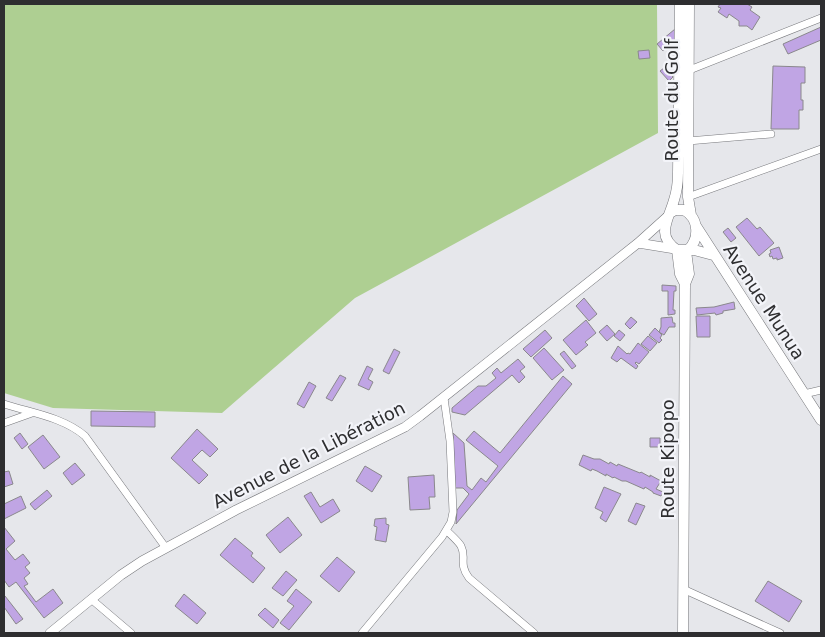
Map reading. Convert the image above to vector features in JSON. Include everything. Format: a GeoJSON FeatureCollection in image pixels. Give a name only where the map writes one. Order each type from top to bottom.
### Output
{"type":"FeatureCollection","features":[{"type":"Feature","properties":{"kind":"main road"},"geometry":{"type":"LineString","coordinates":[[680,4],[683,72],[678,173],[676,195],[665,225],[666,236],[670,244],[682,250],[698,250],[713,255]]}},
{"type":"Feature","properties":{"kind":"main road","name":"Route du Golf"},"geometry":{"type":"LineString","coordinates":[[688,197],[688,141],[683,72],[689,4]]}},
{"type":"Feature","properties":{"kind":"main road","name":"Route Kipopo"},"geometry":{"type":"LineString","coordinates":[[683,633],[686,284],[689,274],[682,250],[695,240],[694,221],[688,197]]}},
{"type":"Feature","properties":{"kind":"main road"},"geometry":{"type":"LineString","coordinates":[[669,215],[675,210],[681,209],[694,221]]}},
{"type":"Feature","properties":{"kind":"main road","name":"Avenue Munua"},"geometry":{"type":"LineString","coordinates":[[694,221],[713,255],[821,420]]}},
{"type":"Feature","properties":{"kind":"street"},"geometry":{"type":"LineString","coordinates":[[683,72],[821,18]]}},
{"type":"Feature","properties":{"kind":"street"},"geometry":{"type":"LineString","coordinates":[[688,141],[771,134]]}},
{"type":"Feature","properties":{"kind":"street"},"geometry":{"type":"LineString","coordinates":[[688,197],[821,149]]}},
{"type":"Feature","properties":{"kind":"street","name":"Avenue de la Libération"},"geometry":{"type":"LineString","coordinates":[[50,633],[121,575],[166,548],[236,510],[405,427],[638,243],[669,215]]}},
{"type":"Feature","properties":{"kind":"street"},"geometry":{"type":"LineString","coordinates":[[638,243],[682,250]]}},
{"type":"Feature","properties":{"kind":"street"},"geometry":{"type":"LineString","coordinates":[[804,394],[821,390]]}},
{"type":"Feature","properties":{"kind":"street"},"geometry":{"type":"LineString","coordinates":[[362,633],[447,530],[453,512],[450,441],[444,398]]}},
{"type":"Feature","properties":{"kind":"street"},"geometry":{"type":"LineString","coordinates":[[4,404],[66,423],[76,428],[85,436],[166,548]]}},
{"type":"Feature","properties":{"kind":"street"},"geometry":{"type":"LineString","coordinates":[[4,423],[32,413]]}},
{"type":"Feature","properties":{"kind":"street"},"geometry":{"type":"LineString","coordinates":[[447,530],[460,545],[463,552],[462,570],[534,633]]}},
{"type":"Feature","properties":{"kind":"street"},"geometry":{"type":"LineString","coordinates":[[683,589],[780,633]]}},
{"type":"Feature","properties":{"kind":"street"},"geometry":{"type":"LineString","coordinates":[[91,599],[130,633]]}},
{"type":"Feature","properties":{"kind":"green space"},"geometry":{"type":"Polygon","coordinates":[[[4,4],[657,4],[658,133],[355,298],[222,413],[53,408],[4,393],[4,4]]]}},
{"type":"Feature","properties":{"kind":"building"},"geometry":{"type":"Polygon","coordinates":[[[720,4],[747,4],[752,7],[750,10],[760,17],[752,30],[747,26],[739,26],[739,21],[729,14],[727,18],[718,12],[721,8],[718,7],[720,4]]]}},
{"type":"Feature","properties":{"kind":"building"},"geometry":{"type":"Polygon","coordinates":[[[821,27],[821,40],[788,54],[783,44],[821,27]]]}},
{"type":"Feature","properties":{"kind":"building"},"geometry":{"type":"Polygon","coordinates":[[[675,29],[676,39],[663,51],[657,44],[675,29]]]}},
{"type":"Feature","properties":{"kind":"building"},"geometry":{"type":"Polygon","coordinates":[[[649,50],[650,58],[639,59],[638,51],[649,50]]]}},
{"type":"Feature","properties":{"kind":"building"},"geometry":{"type":"Polygon","coordinates":[[[773,66],[805,67],[805,83],[801,83],[803,110],[799,110],[799,129],[771,129],[773,66]]]}},
{"type":"Feature","properties":{"kind":"building"},"geometry":{"type":"Polygon","coordinates":[[[664,68],[673,77],[669,81],[660,71],[664,68]]]}},
{"type":"Feature","properties":{"kind":"building"},"geometry":{"type":"Polygon","coordinates":[[[747,218],[757,229],[760,227],[774,243],[759,256],[736,227],[747,218]]]}},
{"type":"Feature","properties":{"kind":"building"},"geometry":{"type":"Polygon","coordinates":[[[728,228],[736,238],[731,242],[723,232],[728,228]]]}},
{"type":"Feature","properties":{"kind":"building"},"geometry":{"type":"Polygon","coordinates":[[[779,247],[783,258],[777,260],[777,258],[773,259],[772,256],[770,257],[770,250],[779,247]]]}},
{"type":"Feature","properties":{"kind":"building"},"geometry":{"type":"Polygon","coordinates":[[[662,285],[676,286],[673,310],[675,310],[675,314],[668,315],[668,291],[662,291],[662,285]]]}},
{"type":"Feature","properties":{"kind":"building"},"geometry":{"type":"Polygon","coordinates":[[[584,298],[597,314],[589,321],[576,306],[584,298]]]}},
{"type":"Feature","properties":{"kind":"building"},"geometry":{"type":"Polygon","coordinates":[[[734,302],[735,309],[723,311],[723,313],[716,315],[715,313],[697,315],[696,308],[714,307],[734,302]]]}},
{"type":"Feature","properties":{"kind":"building"},"geometry":{"type":"Polygon","coordinates":[[[696,316],[710,316],[710,337],[697,337],[696,316]]]}},
{"type":"Feature","properties":{"kind":"building"},"geometry":{"type":"Polygon","coordinates":[[[631,317],[637,322],[630,329],[625,324],[631,317]]]}},
{"type":"Feature","properties":{"kind":"building"},"geometry":{"type":"Polygon","coordinates":[[[672,317],[675,327],[669,327],[664,335],[659,332],[661,318],[672,317]]]}},
{"type":"Feature","properties":{"kind":"building"},"geometry":{"type":"Polygon","coordinates":[[[586,320],[596,333],[585,342],[588,345],[576,355],[563,340],[586,320]]]}},
{"type":"Feature","properties":{"kind":"building"},"geometry":{"type":"Polygon","coordinates":[[[607,325],[615,334],[607,341],[599,332],[607,325]]]}},
{"type":"Feature","properties":{"kind":"building"},"geometry":{"type":"Polygon","coordinates":[[[655,328],[662,335],[660,338],[662,340],[659,343],[649,335],[655,328]]]}},
{"type":"Feature","properties":{"kind":"building"},"geometry":{"type":"Polygon","coordinates":[[[545,330],[552,338],[531,357],[523,349],[545,330]]]}},
{"type":"Feature","properties":{"kind":"building"},"geometry":{"type":"Polygon","coordinates":[[[619,330],[625,335],[620,341],[614,336],[619,330]]]}},
{"type":"Feature","properties":{"kind":"building"},"geometry":{"type":"Polygon","coordinates":[[[648,336],[657,343],[650,351],[641,344],[648,336]]]}},
{"type":"Feature","properties":{"kind":"building"},"geometry":{"type":"Polygon","coordinates":[[[638,343],[649,352],[639,364],[635,363],[638,366],[636,369],[621,358],[617,362],[611,358],[618,346],[627,354],[630,354],[638,343]]]}},
{"type":"Feature","properties":{"kind":"building"},"geometry":{"type":"Polygon","coordinates":[[[544,348],[564,370],[552,380],[533,358],[544,348]]]}},
{"type":"Feature","properties":{"kind":"building"},"geometry":{"type":"Polygon","coordinates":[[[394,349],[400,352],[389,374],[383,371],[394,349]]]}},
{"type":"Feature","properties":{"kind":"building"},"geometry":{"type":"Polygon","coordinates":[[[564,351],[576,366],[572,369],[560,354],[564,351]]]}},
{"type":"Feature","properties":{"kind":"building"},"geometry":{"type":"Polygon","coordinates":[[[518,359],[525,367],[520,371],[525,377],[519,383],[512,375],[465,415],[452,412],[452,408],[478,386],[486,386],[496,378],[492,373],[497,368],[501,373],[518,359]]]}},
{"type":"Feature","properties":{"kind":"building"},"geometry":{"type":"Polygon","coordinates":[[[367,366],[373,369],[368,379],[373,382],[369,390],[358,385],[367,366]]]}},
{"type":"Feature","properties":{"kind":"building"},"geometry":{"type":"Polygon","coordinates":[[[340,375],[346,378],[332,401],[326,398],[340,375]]]}},
{"type":"Feature","properties":{"kind":"building"},"geometry":{"type":"Polygon","coordinates":[[[563,376],[572,384],[456,524],[457,510],[469,494],[463,488],[455,488],[453,433],[464,443],[467,486],[472,490],[481,478],[486,482],[498,466],[466,440],[474,431],[500,453],[563,376]]]}},
{"type":"Feature","properties":{"kind":"building"},"geometry":{"type":"Polygon","coordinates":[[[309,382],[316,386],[304,408],[297,404],[309,382]]]}},
{"type":"Feature","properties":{"kind":"building"},"geometry":{"type":"Polygon","coordinates":[[[91,411],[155,412],[155,427],[91,426],[91,411]]]}},
{"type":"Feature","properties":{"kind":"building"},"geometry":{"type":"Polygon","coordinates":[[[197,429],[218,449],[210,457],[202,450],[192,460],[208,475],[199,484],[171,458],[197,429]]]}},
{"type":"Feature","properties":{"kind":"building"},"geometry":{"type":"Polygon","coordinates":[[[20,433],[28,444],[22,449],[14,438],[20,433]]]}},
{"type":"Feature","properties":{"kind":"building"},"geometry":{"type":"Polygon","coordinates":[[[43,435],[60,457],[44,469],[28,447],[43,435]]]}},
{"type":"Feature","properties":{"kind":"building"},"geometry":{"type":"Polygon","coordinates":[[[650,438],[660,438],[660,447],[650,447],[650,438]]]}},
{"type":"Feature","properties":{"kind":"building"},"geometry":{"type":"Polygon","coordinates":[[[583,455],[600,459],[609,464],[610,462],[617,466],[618,464],[650,477],[650,475],[661,481],[656,489],[663,492],[661,496],[645,487],[644,489],[606,474],[606,476],[592,469],[591,471],[579,465],[583,455]]]}},
{"type":"Feature","properties":{"kind":"building"},"geometry":{"type":"Polygon","coordinates":[[[75,463],[85,475],[72,485],[63,473],[75,463]]]}},
{"type":"Feature","properties":{"kind":"building"},"geometry":{"type":"Polygon","coordinates":[[[365,466],[382,476],[372,492],[356,481],[365,466]]]}},
{"type":"Feature","properties":{"kind":"building"},"geometry":{"type":"Polygon","coordinates":[[[9,471],[13,484],[4,487],[4,472],[9,471]]]}},
{"type":"Feature","properties":{"kind":"building"},"geometry":{"type":"Polygon","coordinates":[[[434,475],[435,497],[429,497],[430,509],[410,510],[408,477],[434,475]]]}},
{"type":"Feature","properties":{"kind":"building"},"geometry":{"type":"Polygon","coordinates":[[[604,487],[621,494],[606,522],[600,518],[603,512],[595,508],[604,487]]]}},
{"type":"Feature","properties":{"kind":"building"},"geometry":{"type":"Polygon","coordinates":[[[47,490],[52,496],[35,510],[30,504],[47,490]]]}},
{"type":"Feature","properties":{"kind":"building"},"geometry":{"type":"Polygon","coordinates":[[[311,492],[320,507],[333,499],[340,511],[321,523],[304,496],[311,492]]]}},
{"type":"Feature","properties":{"kind":"building"},"geometry":{"type":"Polygon","coordinates":[[[21,496],[26,508],[4,519],[4,504],[21,496]]]}},
{"type":"Feature","properties":{"kind":"building"},"geometry":{"type":"Polygon","coordinates":[[[636,503],[645,506],[636,525],[628,521],[636,503]]]}},
{"type":"Feature","properties":{"kind":"building"},"geometry":{"type":"Polygon","coordinates":[[[288,517],[302,535],[280,553],[266,535],[288,517]]]}},
{"type":"Feature","properties":{"kind":"building"},"geometry":{"type":"Polygon","coordinates":[[[386,518],[386,524],[389,525],[386,542],[375,540],[377,527],[374,526],[375,519],[386,518]]]}},
{"type":"Feature","properties":{"kind":"building"},"geometry":{"type":"Polygon","coordinates":[[[4,527],[15,541],[6,549],[15,560],[23,554],[30,563],[25,567],[30,573],[24,578],[28,584],[24,586],[36,602],[53,589],[63,603],[44,618],[16,582],[9,587],[4,580],[4,527]]]}},
{"type":"Feature","properties":{"kind":"building"},"geometry":{"type":"Polygon","coordinates":[[[235,538],[253,553],[251,556],[265,568],[253,583],[220,555],[235,538]]]}},
{"type":"Feature","properties":{"kind":"building"},"geometry":{"type":"Polygon","coordinates":[[[337,557],[355,572],[339,592],[320,576],[337,557]]]}},
{"type":"Feature","properties":{"kind":"building"},"geometry":{"type":"Polygon","coordinates":[[[286,571],[297,580],[283,596],[272,588],[286,571]]]}},
{"type":"Feature","properties":{"kind":"building"},"geometry":{"type":"Polygon","coordinates":[[[768,581],[802,601],[789,622],[755,601],[768,581]]]}},
{"type":"Feature","properties":{"kind":"building"},"geometry":{"type":"Polygon","coordinates":[[[296,589],[312,602],[289,630],[280,623],[294,606],[287,601],[296,589]]]}},
{"type":"Feature","properties":{"kind":"building"},"geometry":{"type":"Polygon","coordinates":[[[184,594],[206,613],[197,624],[175,606],[184,594]]]}},
{"type":"Feature","properties":{"kind":"building"},"geometry":{"type":"Polygon","coordinates":[[[5,596],[23,619],[16,624],[4,607],[5,596]]]}},
{"type":"Feature","properties":{"kind":"building"},"geometry":{"type":"Polygon","coordinates":[[[265,608],[279,620],[273,628],[258,615],[265,608]]]}}]}
